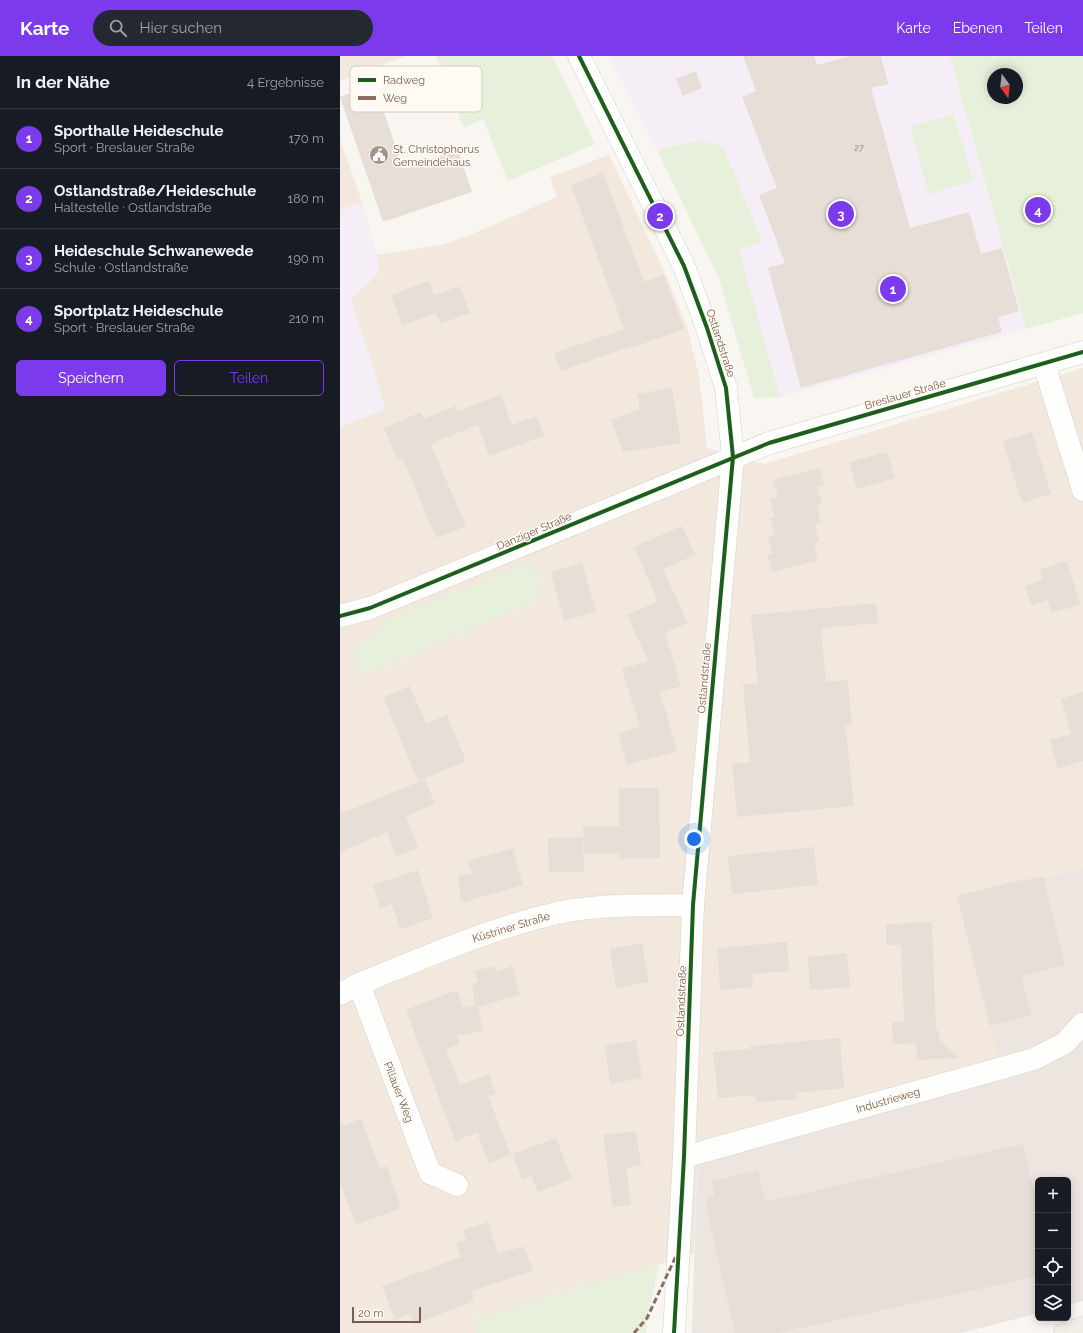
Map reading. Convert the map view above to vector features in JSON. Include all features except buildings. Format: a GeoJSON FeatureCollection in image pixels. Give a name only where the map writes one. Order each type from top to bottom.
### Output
{"type":"FeatureCollection","features":[{"type":"Feature","properties":{"kind":"main road"},"geometry":{"type":"LineString","coordinates":[[1065,1333],[1083,1328]]}},
{"type":"Feature","properties":{"kind":"street","name":"Ostlandstraße"},"geometry":{"type":"LineString","coordinates":[[579,56],[684,266],[707,328],[726,388],[733,457],[693,905],[684,1157],[674,1333]]}},
{"type":"Feature","properties":{"kind":"street","name":"Breslauer Straße"},"geometry":{"type":"LineString","coordinates":[[733,457],[769,443],[1083,352]]}},
{"type":"Feature","properties":{"kind":"street"},"geometry":{"type":"LineString","coordinates":[[1044,364],[1083,490]]}},
{"type":"Feature","properties":{"kind":"street","name":"Danziger Straße"},"geometry":{"type":"LineString","coordinates":[[340,616],[370,608],[733,457]]}},
{"type":"Feature","properties":{"kind":"street","name":"Küstriner Straße"},"geometry":{"type":"LineString","coordinates":[[349,989],[481,935],[555,913],[612,906],[693,905]]}},
{"type":"Feature","properties":{"kind":"street","name":"Pillauer Weg"},"geometry":{"type":"LineString","coordinates":[[349,989],[430,1173],[457,1185]]}},
{"type":"Feature","properties":{"kind":"street","name":"Industrieweg"},"geometry":{"type":"LineString","coordinates":[[684,1157],[1034,1059],[1065,1043],[1082,1024]]}},
{"type":"Feature","properties":{"kind":"shaded area"},"geometry":{"type":"Polygon","coordinates":[[[340,56],[406,56],[380,66],[350,66],[350,77],[340,81],[340,56]]]}},
{"type":"Feature","properties":{"kind":"shaded area"},"geometry":{"type":"Polygon","coordinates":[[[609,56],[950,56],[1026,329],[780,397],[754,398],[719,278],[657,150],[609,56]]]}},
{"type":"Feature","properties":{"kind":"shaded area"},"geometry":{"type":"Polygon","coordinates":[[[340,139],[362,202],[376,255],[444,244],[470,235],[557,197],[550,177],[609,155],[666,275],[687,327],[699,376],[707,448],[764,464],[1083,368],[1083,870],[956,894],[998,1057],[698,1141],[694,1254],[475,1320],[478,1333],[340,1333],[340,139]]]}},
{"type":"Feature","properties":{"kind":"shaded area"},"geometry":{"type":"Polygon","coordinates":[[[362,202],[380,268],[370,282],[351,299],[386,409],[340,427],[340,210],[362,202]]]}},
{"type":"Feature","properties":{"kind":"shaded area"},"geometry":{"type":"Polygon","coordinates":[[[1083,870],[1083,1301],[1071,1304],[1071,1177],[1035,1177],[1035,1314],[961,1333],[692,1333],[698,1141],[998,1057],[956,894],[1083,870]]]}},
{"type":"Feature","properties":{"kind":"green space"},"geometry":{"type":"Polygon","coordinates":[[[436,56],[552,56],[595,144],[508,181],[483,119],[464,128],[458,112],[482,112],[482,66],[440,66],[436,56]]]}},
{"type":"Feature","properties":{"kind":"green space"},"geometry":{"type":"Polygon","coordinates":[[[950,56],[1083,56],[1083,313],[1026,329],[950,56]]]}},
{"type":"Feature","properties":{"kind":"green space"},"geometry":{"type":"Polygon","coordinates":[[[953,114],[973,181],[929,194],[910,127],[953,114]]]}},
{"type":"Feature","properties":{"kind":"green space"},"geometry":{"type":"Polygon","coordinates":[[[700,140],[723,147],[762,241],[739,250],[780,397],[754,398],[719,278],[657,150],[700,140]]]}},
{"type":"Feature","properties":{"kind":"green space"},"geometry":{"type":"Polygon","coordinates":[[[530,562],[543,597],[362,676],[353,646],[382,632],[378,623],[530,562]]]}},
{"type":"Feature","properties":{"kind":"green space"},"geometry":{"type":"Polygon","coordinates":[[[658,1265],[646,1333],[478,1333],[474,1320],[658,1265]]]}},
{"type":"Feature","properties":{"kind":"marked path"},"geometry":{"type":"LineString","coordinates":[[634,1333],[647,1318],[676,1256]]}},
{"type":"Feature","properties":{"kind":"cycle path"},"geometry":{"type":"LineString","coordinates":[[579,56],[684,266],[707,328],[726,388],[733,457],[693,905],[684,1157],[674,1333]]}},
{"type":"Feature","properties":{"kind":"cycle path"},"geometry":{"type":"LineString","coordinates":[[340,616],[370,608],[769,443],[1083,352]]}},
{"type":"Feature","properties":{"kind":"place","name":"St. Christophorus Gemeindehaus"},"geometry":{"type":"Point","coordinates":[379,155]}},
{"type":"Feature","properties":{"kind":"place","name":"Sportplatz Heideschule"},"geometry":{"type":"Point","coordinates":[1038,210]}},
{"type":"Feature","properties":{"kind":"place","name":"Heideschule Schwanewede"},"geometry":{"type":"Point","coordinates":[841,214]}},
{"type":"Feature","properties":{"kind":"place","name":"Ostlandstraße/Heideschule"},"geometry":{"type":"Point","coordinates":[660,216]}},
{"type":"Feature","properties":{"kind":"place","name":"Sporthalle Heideschule"},"geometry":{"type":"Point","coordinates":[893,289]}}]}
